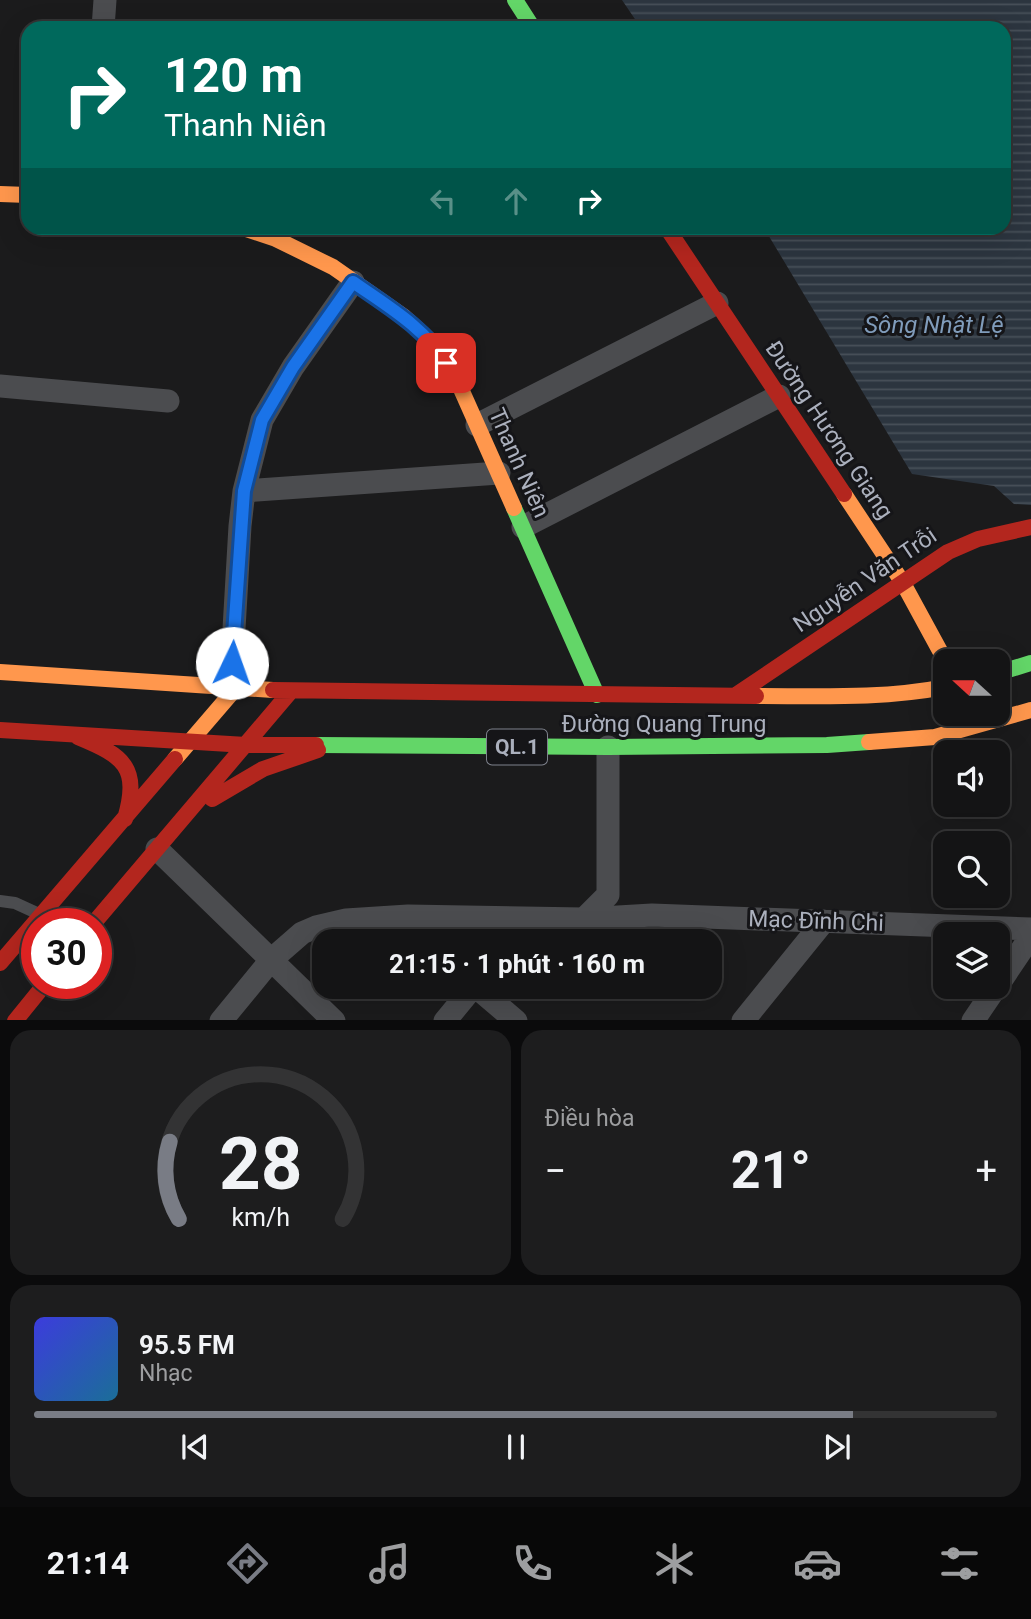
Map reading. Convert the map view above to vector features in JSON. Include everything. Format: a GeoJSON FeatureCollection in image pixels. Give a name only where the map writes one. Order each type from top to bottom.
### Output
{"type":"FeatureCollection","features":[{"type":"Feature","properties":{"kind":"main road"},"geometry":{"type":"LineString","coordinates":[[515,0],[528,21]]}},
{"type":"Feature","properties":{"kind":"main road"},"geometry":{"type":"LineString","coordinates":[[0,194],[21,195]]}},
{"type":"Feature","properties":{"kind":"main road","name":"Thanh Niên"},"geometry":{"type":"LineString","coordinates":[[264,235],[333,267],[403,316],[436,346],[457,380],[499,472],[598,702]]}},
{"type":"Feature","properties":{"kind":"main road","name":"Đường Hương Giang"},"geometry":{"type":"LineString","coordinates":[[672,235],[903,583],[939,649]]}},
{"type":"Feature","properties":{"kind":"main road","name":"Nguyễn Văn Trỗi"},"geometry":{"type":"LineString","coordinates":[[736,695],[957,545],[1009,530],[1031,527]]}},
{"type":"Feature","properties":{"kind":"main road"},"geometry":{"type":"LineString","coordinates":[[1010,669],[1031,663]]}},
{"type":"Feature","properties":{"kind":"main road","name":"Đường Quang Trung"},"geometry":{"type":"LineString","coordinates":[[0,672],[291,691],[598,702],[736,695],[870,696],[933,689]]}},
{"type":"Feature","properties":{"kind":"main road"},"geometry":{"type":"LineString","coordinates":[[48,908],[236,688]]}},
{"type":"Feature","properties":{"kind":"main road"},"geometry":{"type":"LineString","coordinates":[[106,908],[291,691]]}},
{"type":"Feature","properties":{"kind":"main road","name":"Đường Quang Trung"},"geometry":{"type":"LineString","coordinates":[[0,730],[246,745],[606,741],[827,746],[935,737],[1031,710]]}},
{"type":"Feature","properties":{"kind":"main road"},"geometry":{"type":"LineString","coordinates":[[73,734],[98,744],[122,759],[131,780],[130,804],[125,819]]}},
{"type":"Feature","properties":{"kind":"main road"},"geometry":{"type":"LineString","coordinates":[[162,842],[193,813],[242,779],[277,762],[333,746]]}},
{"type":"Feature","properties":{"kind":"main road"},"geometry":{"type":"LineString","coordinates":[[0,963],[21,939]]}},
{"type":"Feature","properties":{"kind":"main road"},"geometry":{"type":"LineString","coordinates":[[15,1020],[32,999]]}},
{"type":"Feature","properties":{"kind":"street"},"geometry":{"type":"LineString","coordinates":[[104,21],[105,0]]}},
{"type":"Feature","properties":{"kind":"street"},"geometry":{"type":"LineString","coordinates":[[236,688],[232,663],[244,491],[262,420],[293,367],[353,282]]}},
{"type":"Feature","properties":{"kind":"street"},"geometry":{"type":"LineString","coordinates":[[477,425],[717,303]]}},
{"type":"Feature","properties":{"kind":"street"},"geometry":{"type":"LineString","coordinates":[[0,386],[168,401]]}},
{"type":"Feature","properties":{"kind":"street"},"geometry":{"type":"LineString","coordinates":[[523,527],[779,396]]}},
{"type":"Feature","properties":{"kind":"street"},"geometry":{"type":"LineString","coordinates":[[244,491],[499,472]]}},
{"type":"Feature","properties":{"kind":"street"},"geometry":{"type":"LineString","coordinates":[[560,929],[584,919],[608,895],[606,741]]}},
{"type":"Feature","properties":{"kind":"street"},"geometry":{"type":"LineString","coordinates":[[162,842],[271,960],[334,1020]]}},
{"type":"Feature","properties":{"kind":"street","name":"Mạc Đĩnh Chi"},"geometry":{"type":"LineString","coordinates":[[221,1020],[271,960],[302,933],[346,920],[408,916],[584,919],[652,915],[1031,929]]}},
{"type":"Feature","properties":{"kind":"street"},"geometry":{"type":"LineString","coordinates":[[743,1020],[824,921]]}},
{"type":"Feature","properties":{"kind":"street"},"geometry":{"type":"LineString","coordinates":[[1010,967],[1031,936]]}},
{"type":"Feature","properties":{"kind":"street"},"geometry":{"type":"LineString","coordinates":[[445,1020],[463,999]]}},
{"type":"Feature","properties":{"kind":"street"},"geometry":{"type":"LineString","coordinates":[[489,999],[516,1020]]}},
{"type":"Feature","properties":{"kind":"street"},"geometry":{"type":"LineString","coordinates":[[973,1020],[988,999]]}},
{"type":"Feature","properties":{"kind":"lane"},"geometry":{"type":"LineString","coordinates":[[0,901],[26,908]]}},
{"type":"Feature","properties":{"kind":"water","name":"Sông Nhật Lệ"},"geometry":{"type":"Polygon","coordinates":[[[622,0],[1031,0],[1031,505],[1014,504],[994,486],[912,474],[768,235],[1011,235],[1011,21],[636,21],[622,0]]]}},
{"type":"Feature","properties":{"kind":"traffic: fast"},"geometry":{"type":"LineString","coordinates":[[515,0],[528,21]]}},
{"type":"Feature","properties":{"kind":"traffic: fast"},"geometry":{"type":"LineString","coordinates":[[514,508],[597,695]]}},
{"type":"Feature","properties":{"kind":"traffic: fast"},"geometry":{"type":"LineString","coordinates":[[1010,669],[1031,663]]}},
{"type":"Feature","properties":{"kind":"traffic: fast"},"geometry":{"type":"LineString","coordinates":[[316,745],[608,747],[827,745],[869,742]]}},
{"type":"Feature","properties":{"kind":"traffic: slow"},"geometry":{"type":"LineString","coordinates":[[0,194],[21,195]]}},
{"type":"Feature","properties":{"kind":"traffic: slow"},"geometry":{"type":"LineString","coordinates":[[264,235],[333,267],[403,316],[436,346],[457,380],[514,508]]}},
{"type":"Feature","properties":{"kind":"traffic: slow"},"geometry":{"type":"LineString","coordinates":[[844,494],[903,583],[939,649]]}},
{"type":"Feature","properties":{"kind":"traffic: slow"},"geometry":{"type":"LineString","coordinates":[[0,672],[273,690]]}},
{"type":"Feature","properties":{"kind":"traffic: slow"},"geometry":{"type":"LineString","coordinates":[[175,759],[236,688]]}},
{"type":"Feature","properties":{"kind":"traffic: slow"},"geometry":{"type":"LineString","coordinates":[[756,696],[875,695],[933,689]]}},
{"type":"Feature","properties":{"kind":"traffic: slow"},"geometry":{"type":"LineString","coordinates":[[869,742],[935,737],[1031,710]]}},
{"type":"Feature","properties":{"kind":"traffic: jam"},"geometry":{"type":"LineString","coordinates":[[672,235],[844,494]]}},
{"type":"Feature","properties":{"kind":"traffic: jam"},"geometry":{"type":"LineString","coordinates":[[736,695],[948,552],[978,539],[1031,527]]}},
{"type":"Feature","properties":{"kind":"traffic: jam"},"geometry":{"type":"LineString","coordinates":[[273,690],[756,696]]}},
{"type":"Feature","properties":{"kind":"traffic: jam"},"geometry":{"type":"LineString","coordinates":[[107,908],[291,691]]}},
{"type":"Feature","properties":{"kind":"traffic: jam"},"geometry":{"type":"LineString","coordinates":[[0,730],[246,745],[316,745]]}},
{"type":"Feature","properties":{"kind":"traffic: jam"},"geometry":{"type":"LineString","coordinates":[[78,737],[107,751],[124,766],[129,775],[130,787],[125,819]]}},
{"type":"Feature","properties":{"kind":"traffic: jam"},"geometry":{"type":"LineString","coordinates":[[212,799],[263,769],[318,750]]}},
{"type":"Feature","properties":{"kind":"traffic: jam"},"geometry":{"type":"LineString","coordinates":[[0,963],[175,759]]}},
{"type":"Feature","properties":{"kind":"traffic: jam"},"geometry":{"type":"LineString","coordinates":[[16,1020],[33,999]]}},
{"type":"Feature","properties":{"kind":"route"},"geometry":{"type":"LineString","coordinates":[[232,663],[244,491],[262,420],[293,367],[353,282],[403,316],[436,346],[446,363]]}}]}
